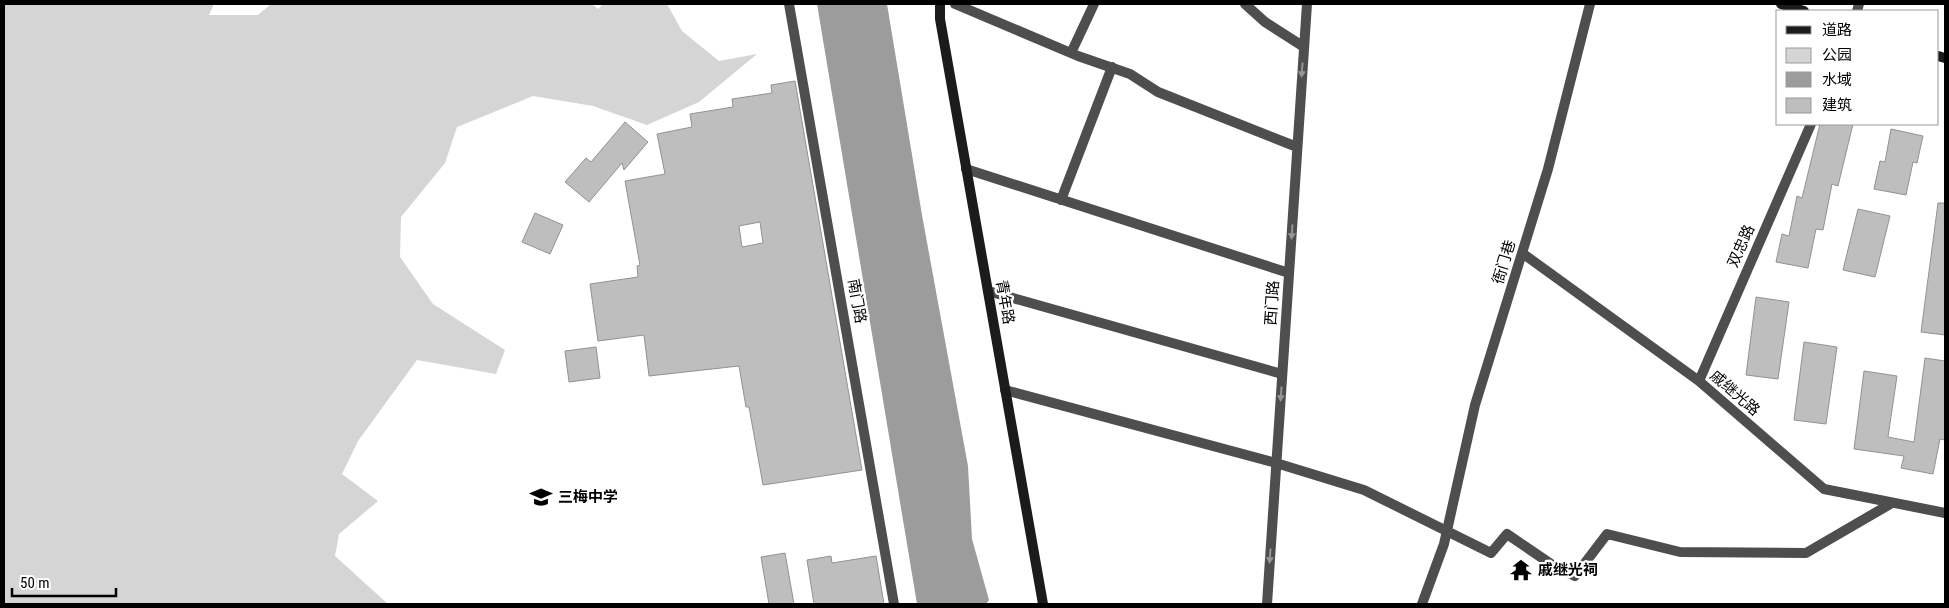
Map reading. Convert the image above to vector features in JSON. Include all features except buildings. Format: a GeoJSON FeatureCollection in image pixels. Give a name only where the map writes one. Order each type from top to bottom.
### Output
{"type":"FeatureCollection","features":[{"type":"Feature","properties":{"kind":"main road","name":"青年路"},"geometry":{"type":"LineString","coordinates":[[940,4],[940,19],[1043,604]]}},
{"type":"Feature","properties":{"kind":"main road"},"geometry":{"type":"LineString","coordinates":[[1781,4],[1801,10]]}},
{"type":"Feature","properties":{"kind":"street","name":"南门路"},"geometry":{"type":"LineString","coordinates":[[789,4],[894,604]]}},
{"type":"Feature","properties":{"kind":"street"},"geometry":{"type":"LineString","coordinates":[[955,4],[1071,53],[1130,74],[1158,92],[1297,147]]}},
{"type":"Feature","properties":{"kind":"street"},"geometry":{"type":"LineString","coordinates":[[1071,53],[1094,4]]}},
{"type":"Feature","properties":{"kind":"street"},"geometry":{"type":"LineString","coordinates":[[1245,4],[1264,22],[1304,47]]}},
{"type":"Feature","properties":{"kind":"street","name":"西门路"},"geometry":{"type":"LineString","coordinates":[[1267,604],[1307,4]]}},
{"type":"Feature","properties":{"kind":"street","name":"衙门巷"},"geometry":{"type":"LineString","coordinates":[[1447,529],[1475,405],[1548,169],[1590,4]]}},
{"type":"Feature","properties":{"kind":"street"},"geometry":{"type":"LineString","coordinates":[[1061,200],[1112,67]]}},
{"type":"Feature","properties":{"kind":"street","name":"双忠路"},"geometry":{"type":"LineString","coordinates":[[1699,381],[1811,125]]}},
{"type":"Feature","properties":{"kind":"street"},"geometry":{"type":"LineString","coordinates":[[966,169],[1289,273]]}},
{"type":"Feature","properties":{"kind":"street","name":"戚继光路"},"geometry":{"type":"LineString","coordinates":[[1522,252],[1699,381],[1824,489],[1945,513]]}},
{"type":"Feature","properties":{"kind":"street"},"geometry":{"type":"LineString","coordinates":[[988,292],[1282,374]]}},
{"type":"Feature","properties":{"kind":"street"},"geometry":{"type":"LineString","coordinates":[[1005,390],[1276,463],[1364,490],[1447,529],[1491,553],[1508,534],[1551,564],[1575,576],[1607,534],[1680,552],[1806,552],[1892,503]]}},
{"type":"Feature","properties":{"kind":"street"},"geometry":{"type":"LineString","coordinates":[[1422,604],[1447,529]]}},
{"type":"Feature","properties":{"kind":"green space"},"geometry":{"type":"Polygon","coordinates":[[[4,4],[214,4],[209,15],[258,15],[271,4],[592,4],[598,9],[603,4],[667,4],[682,31],[719,61],[757,54],[699,102],[647,125],[593,106],[533,96],[457,127],[445,163],[401,217],[400,257],[433,304],[505,350],[496,374],[417,360],[358,441],[342,474],[378,501],[339,534],[335,556],[388,604],[4,604],[4,4]]]}},
{"type":"Feature","properties":{"kind":"water"},"geometry":{"type":"Polygon","coordinates":[[[817,4],[887,4],[922,215],[968,466],[972,539],[989,600],[986,604],[917,604],[817,4]]]}},
{"type":"Feature","properties":{"kind":"place","name":"三梅中学"},"geometry":{"type":"Point","coordinates":[541,497]}},
{"type":"Feature","properties":{"kind":"place","name":"戚继光祠"},"geometry":{"type":"Point","coordinates":[1521,570]}}]}
